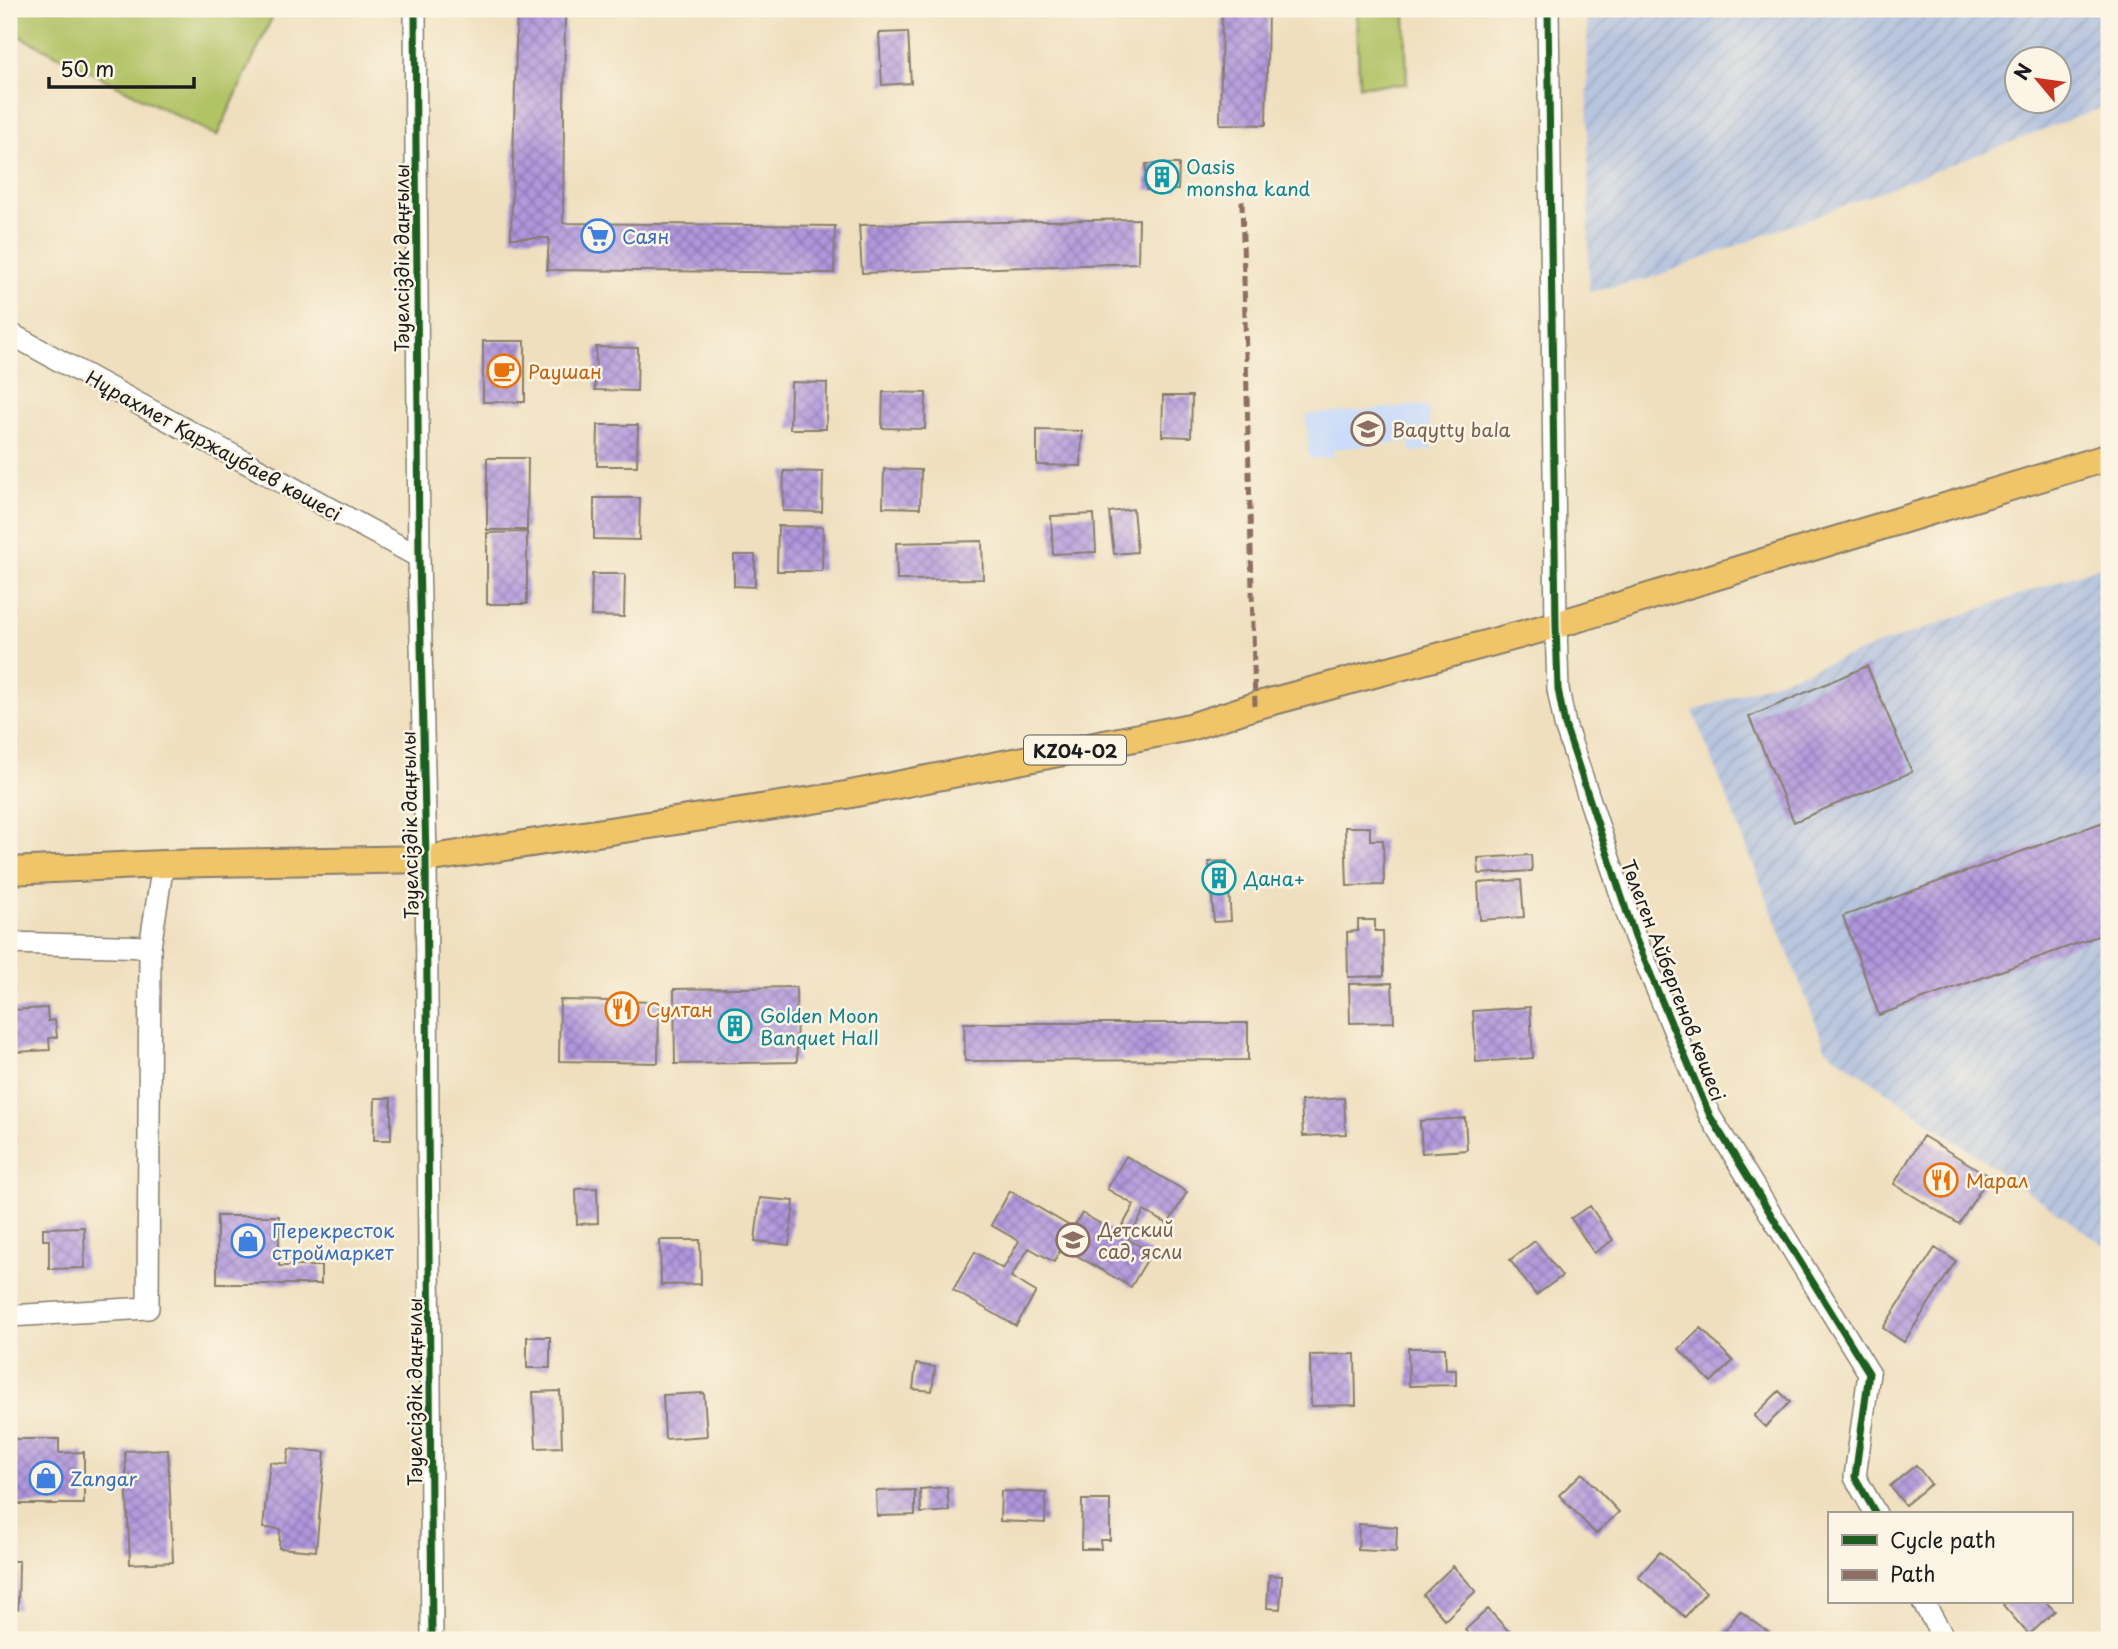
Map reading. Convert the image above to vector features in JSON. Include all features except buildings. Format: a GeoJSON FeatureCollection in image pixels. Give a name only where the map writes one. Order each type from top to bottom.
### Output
{"type":"FeatureCollection","features":[{"type":"Feature","properties":{"kind":"main road","name":"KZ04-02"},"geometry":{"type":"LineString","coordinates":[[9,871],[163,864],[426,859],[846,795],[1190,727],[1268,702],[1556,625],[2109,457]]}},
{"type":"Feature","properties":{"kind":"street","name":"Тәуелсіздік даңғылы"},"geometry":{"type":"LineString","coordinates":[[415,9],[419,557],[426,859],[432,1640]]}},
{"type":"Feature","properties":{"kind":"street","name":"Төлеген Айбергенов көшесі"},"geometry":{"type":"LineString","coordinates":[[1548,9],[1558,689],[1576,760],[1635,937],[1692,1077],[1710,1116],[1869,1373],[1855,1477],[1874,1512]]}},
{"type":"Feature","properties":{"kind":"street","name":"Нұрахмет Қаржаубаев көшесі"},"geometry":{"type":"LineString","coordinates":[[9,333],[419,557]]}},
{"type":"Feature","properties":{"kind":"street"},"geometry":{"type":"LineString","coordinates":[[9,1316],[148,1308],[150,947],[163,864]]}},
{"type":"Feature","properties":{"kind":"street"},"geometry":{"type":"LineString","coordinates":[[9,943],[150,947]]}},
{"type":"Feature","properties":{"kind":"street"},"geometry":{"type":"LineString","coordinates":[[1924,1604],[1945,1640]]}},
{"type":"Feature","properties":{"kind":"shaded area"},"geometry":{"type":"Polygon","coordinates":[[[1587,9],[2109,9],[2109,105],[1651,278],[1589,292],[1587,9]]]}},
{"type":"Feature","properties":{"kind":"shaded area","name":"Baqytty bala"},"geometry":{"type":"Polygon","coordinates":[[[1428,405],[1432,450],[1411,452],[1410,442],[1333,449],[1333,457],[1309,459],[1306,415],[1428,405]]]}},
{"type":"Feature","properties":{"kind":"shaded area"},"geometry":{"type":"Polygon","coordinates":[[[2109,563],[2109,1249],[1826,1049],[1693,711],[2109,563]]]}},
{"type":"Feature","properties":{"kind":"green space"},"geometry":{"type":"Polygon","coordinates":[[[9,9],[276,9],[217,136],[9,31],[9,9]]]}},
{"type":"Feature","properties":{"kind":"green space"},"geometry":{"type":"Polygon","coordinates":[[[1357,9],[1405,9],[1407,84],[1359,86],[1357,9]]]}},
{"type":"Feature","properties":{"kind":"marked path"},"geometry":{"type":"LineString","coordinates":[[1098,9],[1101,17]]}},
{"type":"Feature","properties":{"kind":"marked path"},"geometry":{"type":"LineString","coordinates":[[1242,201],[1255,706]]}},
{"type":"Feature","properties":{"kind":"cycle path"},"geometry":{"type":"LineString","coordinates":[[415,9],[419,557],[426,859],[432,1640]]}},
{"type":"Feature","properties":{"kind":"cycle path"},"geometry":{"type":"LineString","coordinates":[[1548,9],[1556,625],[1558,689],[1565,725],[1635,937],[1710,1116],[1869,1373],[1855,1477],[1875,1512]]}},
{"type":"Feature","properties":{"kind":"place","name":"Oasis monsha kand"},"geometry":{"type":"Point","coordinates":[1162,177]}},
{"type":"Feature","properties":{"kind":"place","name":"Саян"},"geometry":{"type":"Point","coordinates":[598,236]}},
{"type":"Feature","properties":{"kind":"place","name":"Раушан"},"geometry":{"type":"Point","coordinates":[504,371]}},
{"type":"Feature","properties":{"kind":"place","name":"Baqytty bala"},"geometry":{"type":"Point","coordinates":[1368,429]}},
{"type":"Feature","properties":{"kind":"place","name":"Дана+"},"geometry":{"type":"Point","coordinates":[1219,878]}},
{"type":"Feature","properties":{"kind":"place","name":"Султан"},"geometry":{"type":"Point","coordinates":[622,1009]}},
{"type":"Feature","properties":{"kind":"place","name":"Golden Moon Banquet Hall"},"geometry":{"type":"Point","coordinates":[735,1026]}},
{"type":"Feature","properties":{"kind":"place","name":"Марал"},"geometry":{"type":"Point","coordinates":[1941,1180]}},
{"type":"Feature","properties":{"kind":"place","name":"Детский сад, ясли"},"geometry":{"type":"Point","coordinates":[1073,1240]}},
{"type":"Feature","properties":{"kind":"place","name":"Перекресток строймаркет"},"geometry":{"type":"Point","coordinates":[248,1241]}},
{"type":"Feature","properties":{"kind":"place","name":"Zangar"},"geometry":{"type":"Point","coordinates":[46,1478]}}]}
